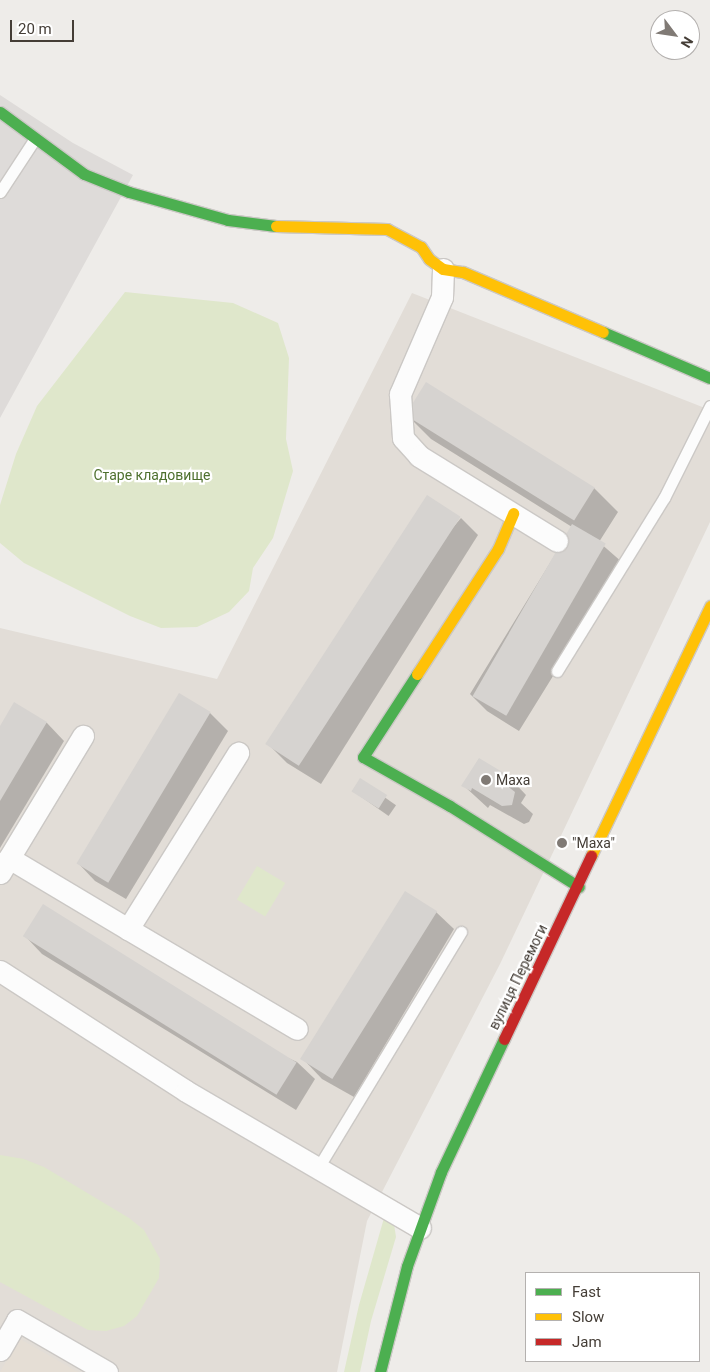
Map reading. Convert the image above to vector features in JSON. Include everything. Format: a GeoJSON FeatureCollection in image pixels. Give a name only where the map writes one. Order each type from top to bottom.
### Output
{"type":"FeatureCollection","features":[{"type":"Feature","properties":{"kind":"street"},"geometry":{"type":"LineString","coordinates":[[0,112],[34,140],[84,174],[130,192],[228,220],[308,229],[386,229],[421,247],[429,259],[443,269],[463,272],[710,378]]}},
{"type":"Feature","properties":{"kind":"street"},"geometry":{"type":"LineString","coordinates":[[443,269],[442,297],[400,394],[403,438],[419,456],[557,541]]}},
{"type":"Feature","properties":{"kind":"street"},"geometry":{"type":"LineString","coordinates":[[512,513],[498,548],[362,757],[458,811],[579,887]]}},
{"type":"Feature","properties":{"kind":"street","name":"вулиця Перемоги"},"geometry":{"type":"LineString","coordinates":[[380,1372],[392,1318],[420,1228],[441,1172],[579,887],[710,606]]}},
{"type":"Feature","properties":{"kind":"street"},"geometry":{"type":"LineString","coordinates":[[83,736],[5,865],[128,929],[296,1029]]}},
{"type":"Feature","properties":{"kind":"street"},"geometry":{"type":"LineString","coordinates":[[128,929],[238,753]]}},
{"type":"Feature","properties":{"kind":"street"},"geometry":{"type":"LineString","coordinates":[[0,971],[186,1090],[420,1228]]}},
{"type":"Feature","properties":{"kind":"street"},"geometry":{"type":"LineString","coordinates":[[0,1350],[18,1320],[106,1372]]}},
{"type":"Feature","properties":{"kind":"lane"},"geometry":{"type":"LineString","coordinates":[[0,192],[34,140]]}},
{"type":"Feature","properties":{"kind":"lane"},"geometry":{"type":"LineString","coordinates":[[556,671],[664,498],[710,406]]}},
{"type":"Feature","properties":{"kind":"lane"},"geometry":{"type":"LineString","coordinates":[[318,1168],[461,932]]}},
{"type":"Feature","properties":{"kind":"shaded area"},"geometry":{"type":"Polygon","coordinates":[[[0,95],[73,143],[133,175],[0,418],[0,95]]]}},
{"type":"Feature","properties":{"kind":"shaded area"},"geometry":{"type":"Polygon","coordinates":[[[412,293],[710,410],[710,522],[500,964],[367,1221],[337,1372],[0,1372],[0,628],[217,679],[412,293]]]}},
{"type":"Feature","properties":{"kind":"shaded area"},"geometry":{"type":"Polygon","coordinates":[[[20,1339],[78,1372],[0,1372],[20,1339]]]}},
{"type":"Feature","properties":{"kind":"green space","name":"Старе кладовище"},"geometry":{"type":"Polygon","coordinates":[[[125,292],[233,303],[278,323],[289,358],[286,439],[293,471],[273,538],[253,568],[249,591],[229,612],[197,627],[161,628],[130,616],[24,563],[0,543],[0,505],[16,454],[37,406],[125,292]]]}},
{"type":"Feature","properties":{"kind":"green space"},"geometry":{"type":"Polygon","coordinates":[[[257,866],[285,883],[265,916],[237,899],[257,866]]]}},
{"type":"Feature","properties":{"kind":"green space"},"geometry":{"type":"Polygon","coordinates":[[[0,1155],[24,1159],[44,1167],[129,1218],[144,1230],[160,1259],[159,1278],[137,1316],[124,1326],[106,1331],[88,1330],[0,1282],[0,1155]]]}},
{"type":"Feature","properties":{"kind":"green space"},"geometry":{"type":"Polygon","coordinates":[[[384,1218],[394,1224],[396,1237],[371,1321],[360,1372],[344,1372],[359,1305],[384,1218]]]}},
{"type":"Feature","properties":{"kind":"building"},"geometry":{"type":"Polygon","coordinates":[[[426,382],[595,487],[574,521],[405,415],[426,382]]]}},
{"type":"Feature","properties":{"kind":"building"},"geometry":{"type":"Polygon","coordinates":[[[427,495],[461,517],[299,766],[265,744],[427,495]]]}},
{"type":"Feature","properties":{"kind":"building"},"geometry":{"type":"Polygon","coordinates":[[[572,524],[606,544],[506,716],[472,696],[572,524]]]}},
{"type":"Feature","properties":{"kind":"building"},"geometry":{"type":"Polygon","coordinates":[[[179,693],[211,712],[108,883],[77,864],[179,693]]]}},
{"type":"Feature","properties":{"kind":"building"},"geometry":{"type":"Polygon","coordinates":[[[14,702],[47,722],[0,801],[0,726],[14,702]]]}},
{"type":"Feature","properties":{"kind":"building","name":"Маха"},"geometry":{"type":"Polygon","coordinates":[[[479,758],[509,776],[505,784],[515,792],[512,805],[502,806],[472,788],[471,791],[461,786],[479,758]]]}},
{"type":"Feature","properties":{"kind":"building"},"geometry":{"type":"Polygon","coordinates":[[[360,778],[387,795],[379,809],[352,792],[360,778]]]}},
{"type":"Feature","properties":{"kind":"building"},"geometry":{"type":"Polygon","coordinates":[[[405,891],[437,911],[332,1079],[300,1059],[405,891]]]}},
{"type":"Feature","properties":{"kind":"building"},"geometry":{"type":"Polygon","coordinates":[[[43,904],[297,1062],[276,1095],[23,936],[43,904]]]}},
{"type":"Feature","properties":{"kind":"traffic: fast"},"geometry":{"type":"LineString","coordinates":[[0,112],[84,174],[129,192],[228,220],[276,226]]}},
{"type":"Feature","properties":{"kind":"traffic: fast"},"geometry":{"type":"LineString","coordinates":[[603,332],[710,378]]}},
{"type":"Feature","properties":{"kind":"traffic: fast"},"geometry":{"type":"LineString","coordinates":[[417,674],[363,757],[450,806],[579,887]]}},
{"type":"Feature","properties":{"kind":"traffic: fast"},"geometry":{"type":"LineString","coordinates":[[380,1372],[407,1266],[441,1172],[504,1039]]}},
{"type":"Feature","properties":{"kind":"traffic: slow"},"geometry":{"type":"LineString","coordinates":[[276,226],[387,229],[421,247],[429,259],[443,269],[463,272],[603,332]]}},
{"type":"Feature","properties":{"kind":"traffic: slow"},"geometry":{"type":"LineString","coordinates":[[417,674],[498,549],[513,513]]}},
{"type":"Feature","properties":{"kind":"traffic: slow"},"geometry":{"type":"LineString","coordinates":[[591,856],[710,606]]}},
{"type":"Feature","properties":{"kind":"traffic: jam"},"geometry":{"type":"LineString","coordinates":[[504,1039],[591,856]]}},
{"type":"Feature","properties":{"kind":"place","name":"Маха"},"geometry":{"type":"Point","coordinates":[486,780]}},
{"type":"Feature","properties":{"kind":"place","name":"\"Маха\""},"geometry":{"type":"Point","coordinates":[562,843]}}]}
